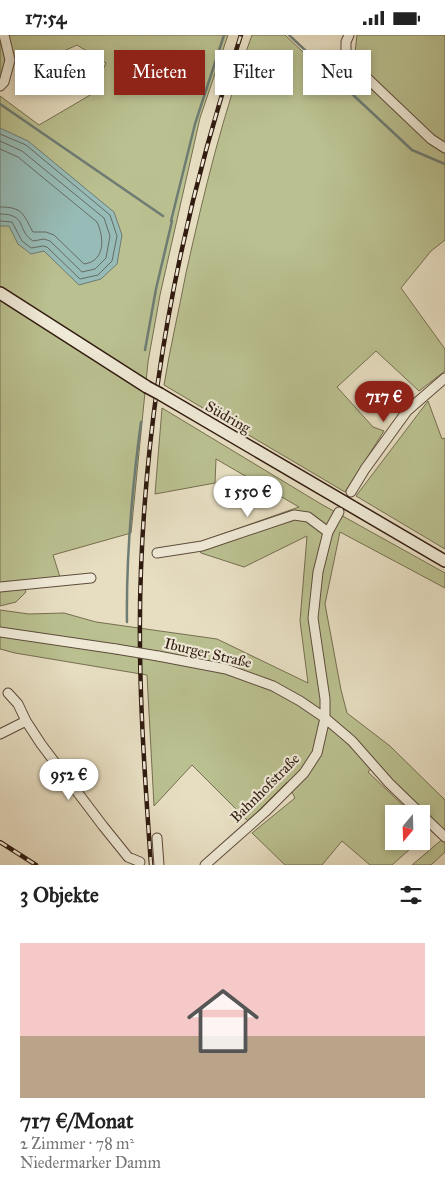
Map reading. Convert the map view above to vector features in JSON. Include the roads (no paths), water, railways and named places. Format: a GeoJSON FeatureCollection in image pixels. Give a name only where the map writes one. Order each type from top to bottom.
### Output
{"type":"FeatureCollection","features":[{"type":"Feature","properties":{"kind":"main road","name":"Südring"},"geometry":{"type":"LineString","coordinates":[[0,293],[147,387],[445,561]]}},
{"type":"Feature","properties":{"kind":"street"},"geometry":{"type":"LineString","coordinates":[[0,86],[4,82],[10,60],[4,35]]}},
{"type":"Feature","properties":{"kind":"street"},"geometry":{"type":"LineString","coordinates":[[349,35],[346,42],[346,58],[431,139],[445,148]]}},
{"type":"Feature","properties":{"kind":"street"},"geometry":{"type":"LineString","coordinates":[[351,492],[365,469],[407,411],[445,378]]}},
{"type":"Feature","properties":{"kind":"street","name":"Bahnhofstraße"},"geometry":{"type":"LineString","coordinates":[[205,865],[265,812],[304,773],[317,753],[326,718],[313,618],[318,572],[328,532],[339,512]]}},
{"type":"Feature","properties":{"kind":"street"},"geometry":{"type":"LineString","coordinates":[[157,553],[202,547],[294,515],[308,517],[328,532]]}},
{"type":"Feature","properties":{"kind":"street"},"geometry":{"type":"LineString","coordinates":[[0,587],[91,577]]}},
{"type":"Feature","properties":{"kind":"street","name":"Iburger Straße"},"geometry":{"type":"LineString","coordinates":[[0,632],[211,665],[250,676],[300,701],[326,718],[352,741],[389,783],[412,805]]}},
{"type":"Feature","properties":{"kind":"street"},"geometry":{"type":"LineString","coordinates":[[8,693],[18,704],[26,721],[41,744],[110,834],[128,857],[140,862]]}},
{"type":"Feature","properties":{"kind":"street"},"geometry":{"type":"LineString","coordinates":[[0,734],[26,721]]}},
{"type":"Feature","properties":{"kind":"street","name":"Iburger Straße"},"geometry":{"type":"LineString","coordinates":[[430,823],[445,837]]}},
{"type":"Feature","properties":{"kind":"street"},"geometry":{"type":"LineString","coordinates":[[157,838],[159,865]]}},
{"type":"Feature","properties":{"kind":"water"},"geometry":{"type":"Polygon","coordinates":[[[0,128],[28,141],[114,212],[122,235],[117,264],[101,279],[79,285],[44,251],[31,254],[18,244],[9,226],[0,226],[0,128]]]}},
{"type":"Feature","properties":{"kind":"waterway"},"geometry":{"type":"LineString","coordinates":[[171,221],[195,124],[224,35]]}},
{"type":"Feature","properties":{"kind":"waterway"},"geometry":{"type":"LineString","coordinates":[[289,35],[412,150],[445,164]]}},
{"type":"Feature","properties":{"kind":"waterway"},"geometry":{"type":"LineString","coordinates":[[0,104],[163,216]]}},
{"type":"Feature","properties":{"kind":"waterway"},"geometry":{"type":"LineString","coordinates":[[145,350],[156,289],[172,221]]}},
{"type":"Feature","properties":{"kind":"waterway"},"geometry":{"type":"LineString","coordinates":[[127,622],[130,522],[141,422]]}},
{"type":"Feature","properties":{"kind":"railway"},"geometry":{"type":"LineString","coordinates":[[151,865],[140,643],[141,569],[151,433],[160,365],[186,232],[220,100],[241,35]]}},
{"type":"Feature","properties":{"kind":"railway"},"geometry":{"type":"LineString","coordinates":[[0,842],[36,865]]}}]}
